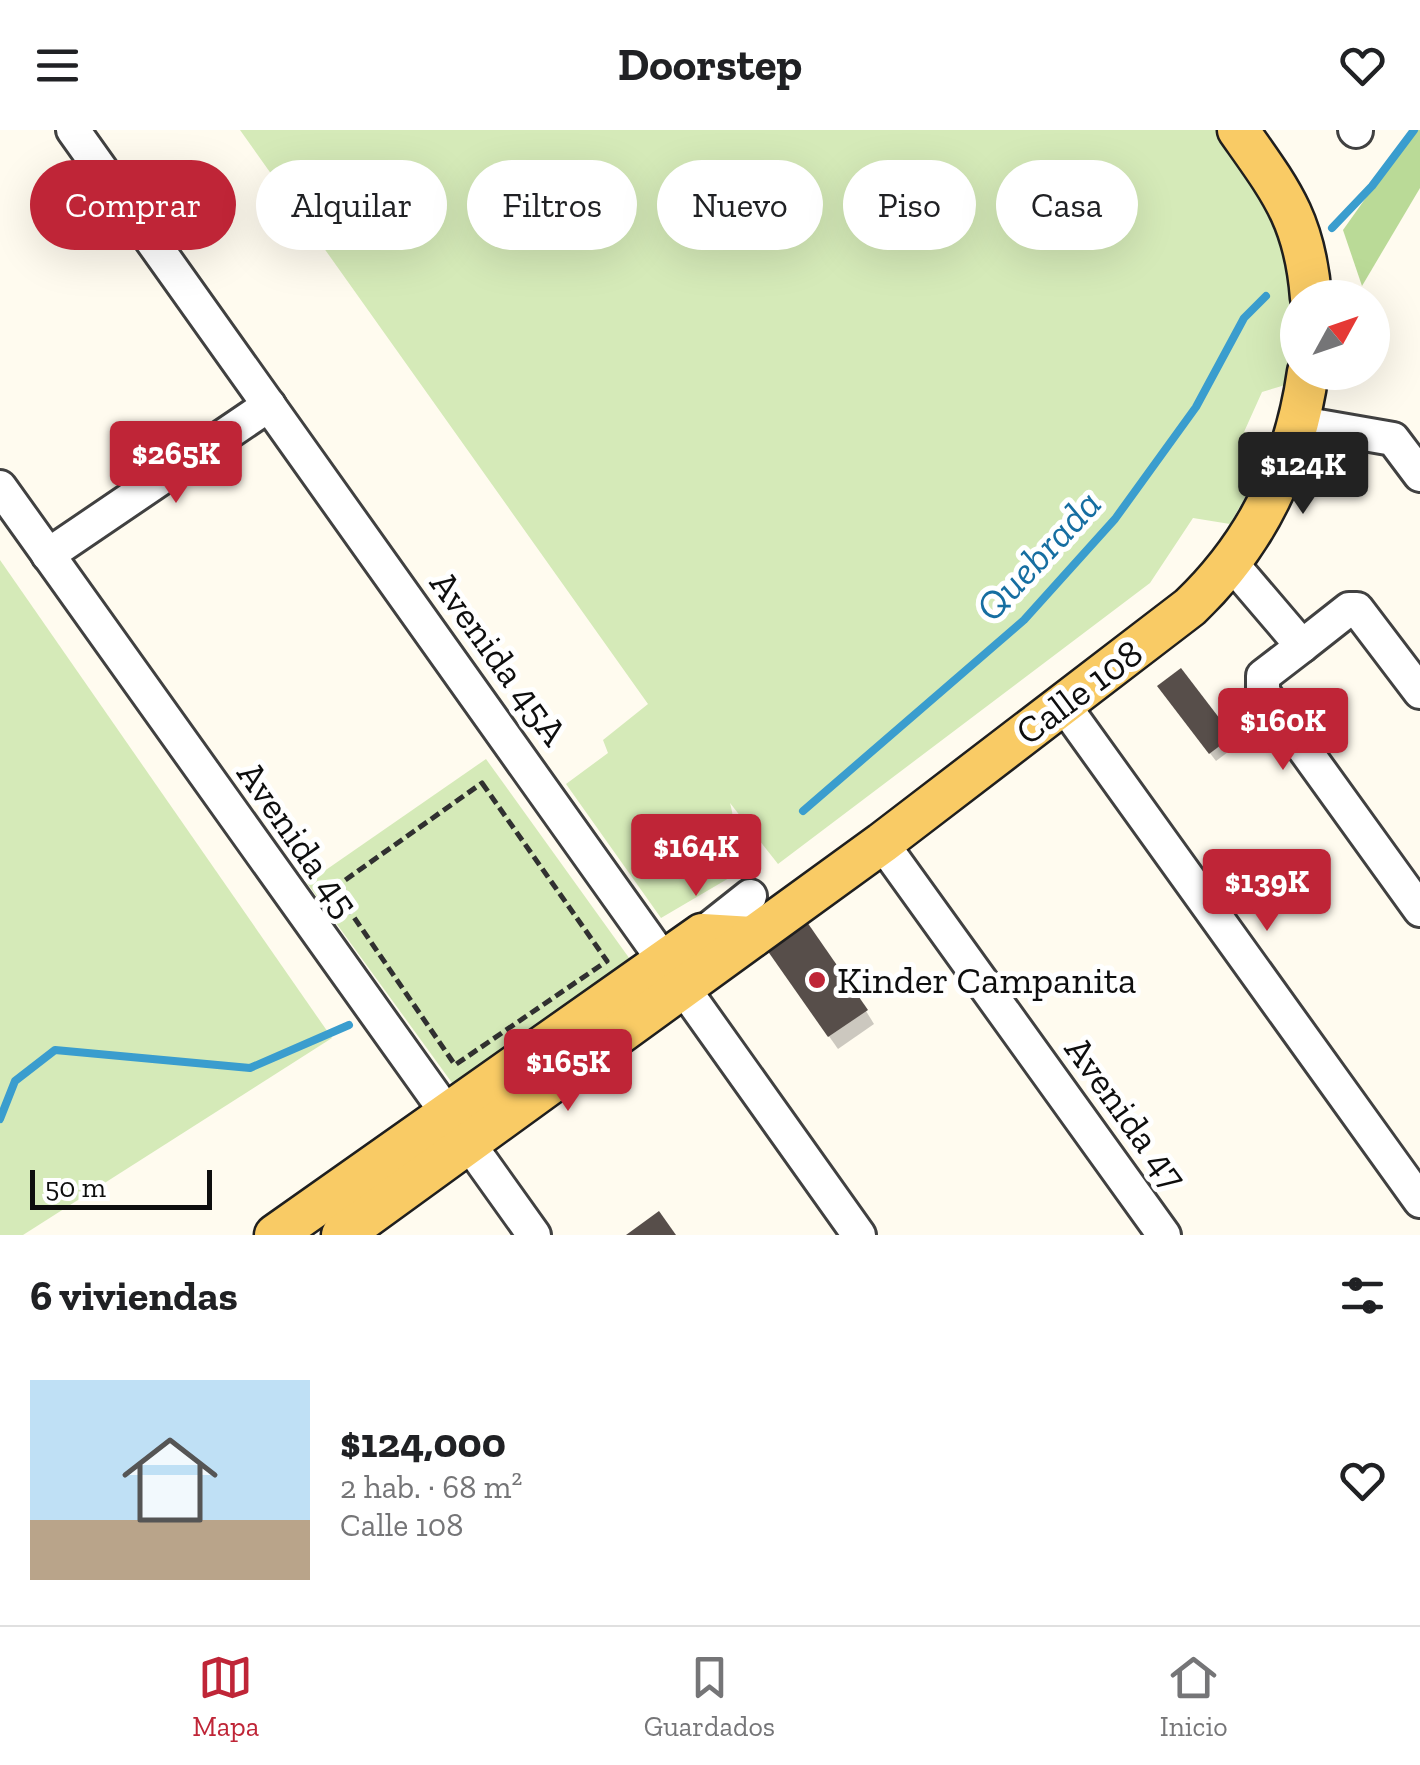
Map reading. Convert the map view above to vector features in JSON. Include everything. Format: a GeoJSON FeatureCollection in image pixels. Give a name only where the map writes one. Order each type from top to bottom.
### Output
{"type":"FeatureCollection","features":[{"type":"Feature","properties":{"kind":"main road"},"geometry":{"type":"LineString","coordinates":[[1238,130],[1290,204],[1306,250],[1309,280]]}},
{"type":"Feature","properties":{"kind":"main road","name":"Calle 108"},"geometry":{"type":"LineString","coordinates":[[275,1235],[454,1129],[675,973],[752,937],[882,843],[1190,606],[1232,564],[1274,497],[1301,423],[1306,390]]}},
{"type":"Feature","properties":{"kind":"main road"},"geometry":{"type":"LineString","coordinates":[[702,934],[752,937]]}},
{"type":"Feature","properties":{"kind":"main road","name":"Calle 108"},"geometry":{"type":"LineString","coordinates":[[675,973],[702,934]]}},
{"type":"Feature","properties":{"kind":"main road","name":"Calle 108"},"geometry":{"type":"LineString","coordinates":[[342,1235],[454,1129]]}},
{"type":"Feature","properties":{"kind":"street","name":"Avenida 45A"},"geometry":{"type":"LineString","coordinates":[[72,130],[858,1235]]}},
{"type":"Feature","properties":{"kind":"street"},"geometry":{"type":"LineString","coordinates":[[48,555],[270,406]]}},
{"type":"Feature","properties":{"kind":"street"},"geometry":{"type":"LineString","coordinates":[[1301,423],[1393,439],[1420,475]]}},
{"type":"Feature","properties":{"kind":"street","name":"Avenida 45"},"geometry":{"type":"LineString","coordinates":[[0,487],[454,1129],[534,1235]]}},
{"type":"Feature","properties":{"kind":"street"},"geometry":{"type":"LineString","coordinates":[[1232,564],[1302,646]]}},
{"type":"Feature","properties":{"kind":"street"},"geometry":{"type":"LineString","coordinates":[[1420,692],[1357,609],[1349,610],[1263,676],[1263,692],[1420,910]]}},
{"type":"Feature","properties":{"kind":"street"},"geometry":{"type":"LineString","coordinates":[[1063,704],[1420,1201]]}},
{"type":"Feature","properties":{"kind":"street","name":"Avenida 47"},"geometry":{"type":"LineString","coordinates":[[882,843],[1164,1235]]}},
{"type":"Feature","properties":{"kind":"street"},"geometry":{"type":"LineString","coordinates":[[702,934],[750,896]]}},
{"type":"Feature","properties":{"kind":"path"},"geometry":{"type":"LineString","coordinates":[[482,783],[607,961],[456,1065],[342,902],[334,888],[482,783]]}},
{"type":"Feature","properties":{"kind":"green space"},"geometry":{"type":"Polygon","coordinates":[[[240,130],[1226,130],[1288,240],[1289,280],[1280,280],[1280,387],[1262,392],[1244,432],[1278,439],[1230,524],[1193,518],[1150,583],[778,864],[730,803],[741,871],[661,918],[566,784],[608,753],[603,740],[648,704],[325,250],[447,250],[447,160],[261,160],[240,130]]]}},
{"type":"Feature","properties":{"kind":"green space"},"geometry":{"type":"Polygon","coordinates":[[[1414,130],[1420,130],[1420,188],[1366,280],[1360,280],[1343,230],[1414,130]]]}},
{"type":"Feature","properties":{"kind":"green space"},"geometry":{"type":"Polygon","coordinates":[[[0,560],[332,1038],[23,1235],[0,1235],[0,560]]]}},
{"type":"Feature","properties":{"kind":"green space"},"geometry":{"type":"Polygon","coordinates":[[[486,759],[632,962],[455,1087],[307,883],[486,759]]]}},
{"type":"Feature","properties":{"kind":"building"},"geometry":{"type":"Polygon","coordinates":[[[1181,668],[1233,736],[1209,754],[1157,686],[1181,668]]]}},
{"type":"Feature","properties":{"kind":"building","name":"Kinder Campanita"},"geometry":{"type":"Polygon","coordinates":[[[807,922],[868,1010],[828,1037],[767,950],[807,922]]]}},
{"type":"Feature","properties":{"kind":"building"},"geometry":{"type":"Polygon","coordinates":[[[659,1211],[676,1235],[626,1235],[659,1211]]]}},
{"type":"Feature","properties":{"kind":"waterway","name":"Quebrada"},"geometry":{"type":"LineString","coordinates":[[1332,228],[1372,186],[1414,130]]}},
{"type":"Feature","properties":{"kind":"waterway","name":"Quebrada"},"geometry":{"type":"LineString","coordinates":[[803,811],[1024,620],[1115,519],[1196,407],[1244,318],[1266,296]]}},
{"type":"Feature","properties":{"kind":"waterway"},"geometry":{"type":"LineString","coordinates":[[0,1119],[15,1081],[55,1050],[250,1068],[349,1025]]}},
{"type":"Feature","properties":{"kind":"place","name":"Kinder Campanita"},"geometry":{"type":"Point","coordinates":[817,980]}}]}
